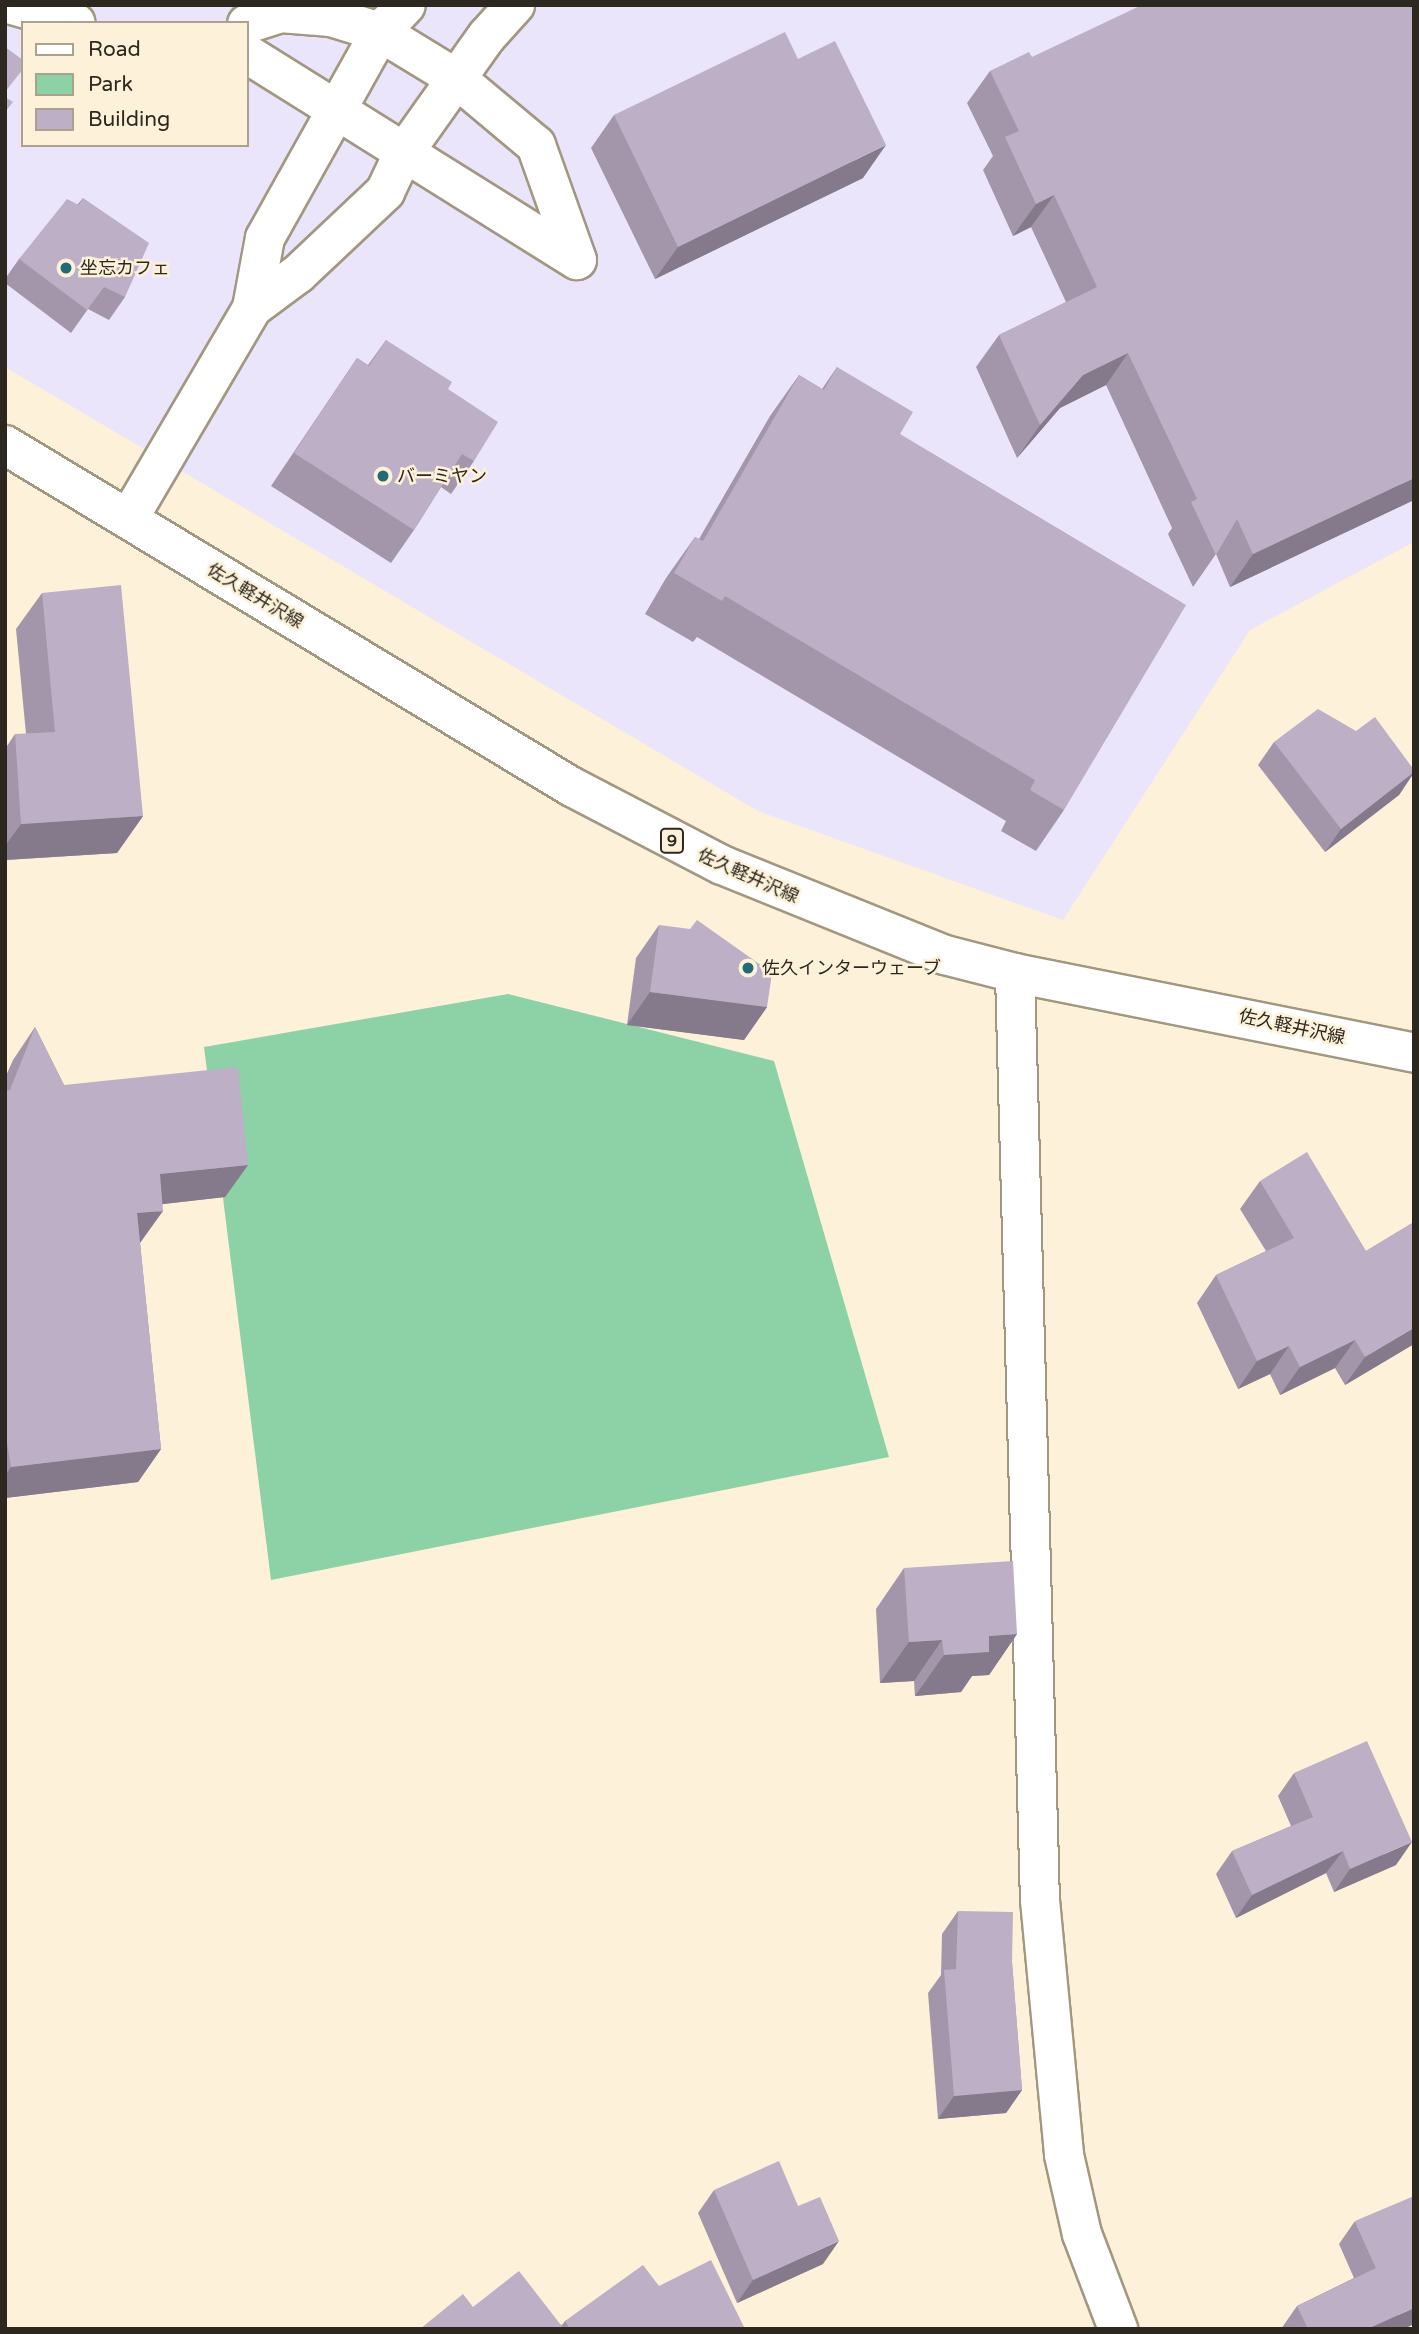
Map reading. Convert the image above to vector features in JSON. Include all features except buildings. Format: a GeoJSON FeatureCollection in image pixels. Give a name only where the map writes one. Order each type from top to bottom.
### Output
{"type":"FeatureCollection","features":[{"type":"Feature","properties":{"kind":"main road"},"geometry":{"type":"LineString","coordinates":[[12,5],[69,21]]}},
{"type":"Feature","properties":{"kind":"main road"},"geometry":{"type":"LineString","coordinates":[[129,518],[252,309],[265,238],[380,32],[406,5]]}},
{"type":"Feature","properties":{"kind":"main road"},"geometry":{"type":"LineString","coordinates":[[252,309],[298,274],[385,192],[403,154],[515,5]]}},
{"type":"Feature","properties":{"kind":"main road"},"geometry":{"type":"LineString","coordinates":[[248,24],[280,13],[331,17],[380,32],[457,79],[536,145],[577,260],[403,154],[248,55]]}},
{"type":"Feature","properties":{"kind":"main road","name":"佐久軽井沢線"},"geometry":{"type":"LineString","coordinates":[[5,445],[654,833],[877,931],[1016,974],[1414,1053]]}},
{"type":"Feature","properties":{"kind":"main road"},"geometry":{"type":"LineString","coordinates":[[1016,974],[1040,1900],[1063,2155],[1082,2234],[1118,2329]]}},
{"type":"Feature","properties":{"kind":"shaded area"},"geometry":{"type":"Polygon","coordinates":[[[5,5],[1414,5],[1414,542],[1250,630],[1063,920],[758,811],[5,367],[5,5]]]}},
{"type":"Feature","properties":{"kind":"green space"},"geometry":{"type":"Polygon","coordinates":[[[508,994],[774,1061],[889,1457],[271,1580],[204,1047],[508,994]]]}},
{"type":"Feature","properties":{"kind":"place","name":"坐忘カフェ"},"geometry":{"type":"Point","coordinates":[66,268]}},
{"type":"Feature","properties":{"kind":"place","name":"バーミヤン"},"geometry":{"type":"Point","coordinates":[383,476]}},
{"type":"Feature","properties":{"kind":"place","name":"佐久インターウェーブ"},"geometry":{"type":"Point","coordinates":[748,968]}}]}
